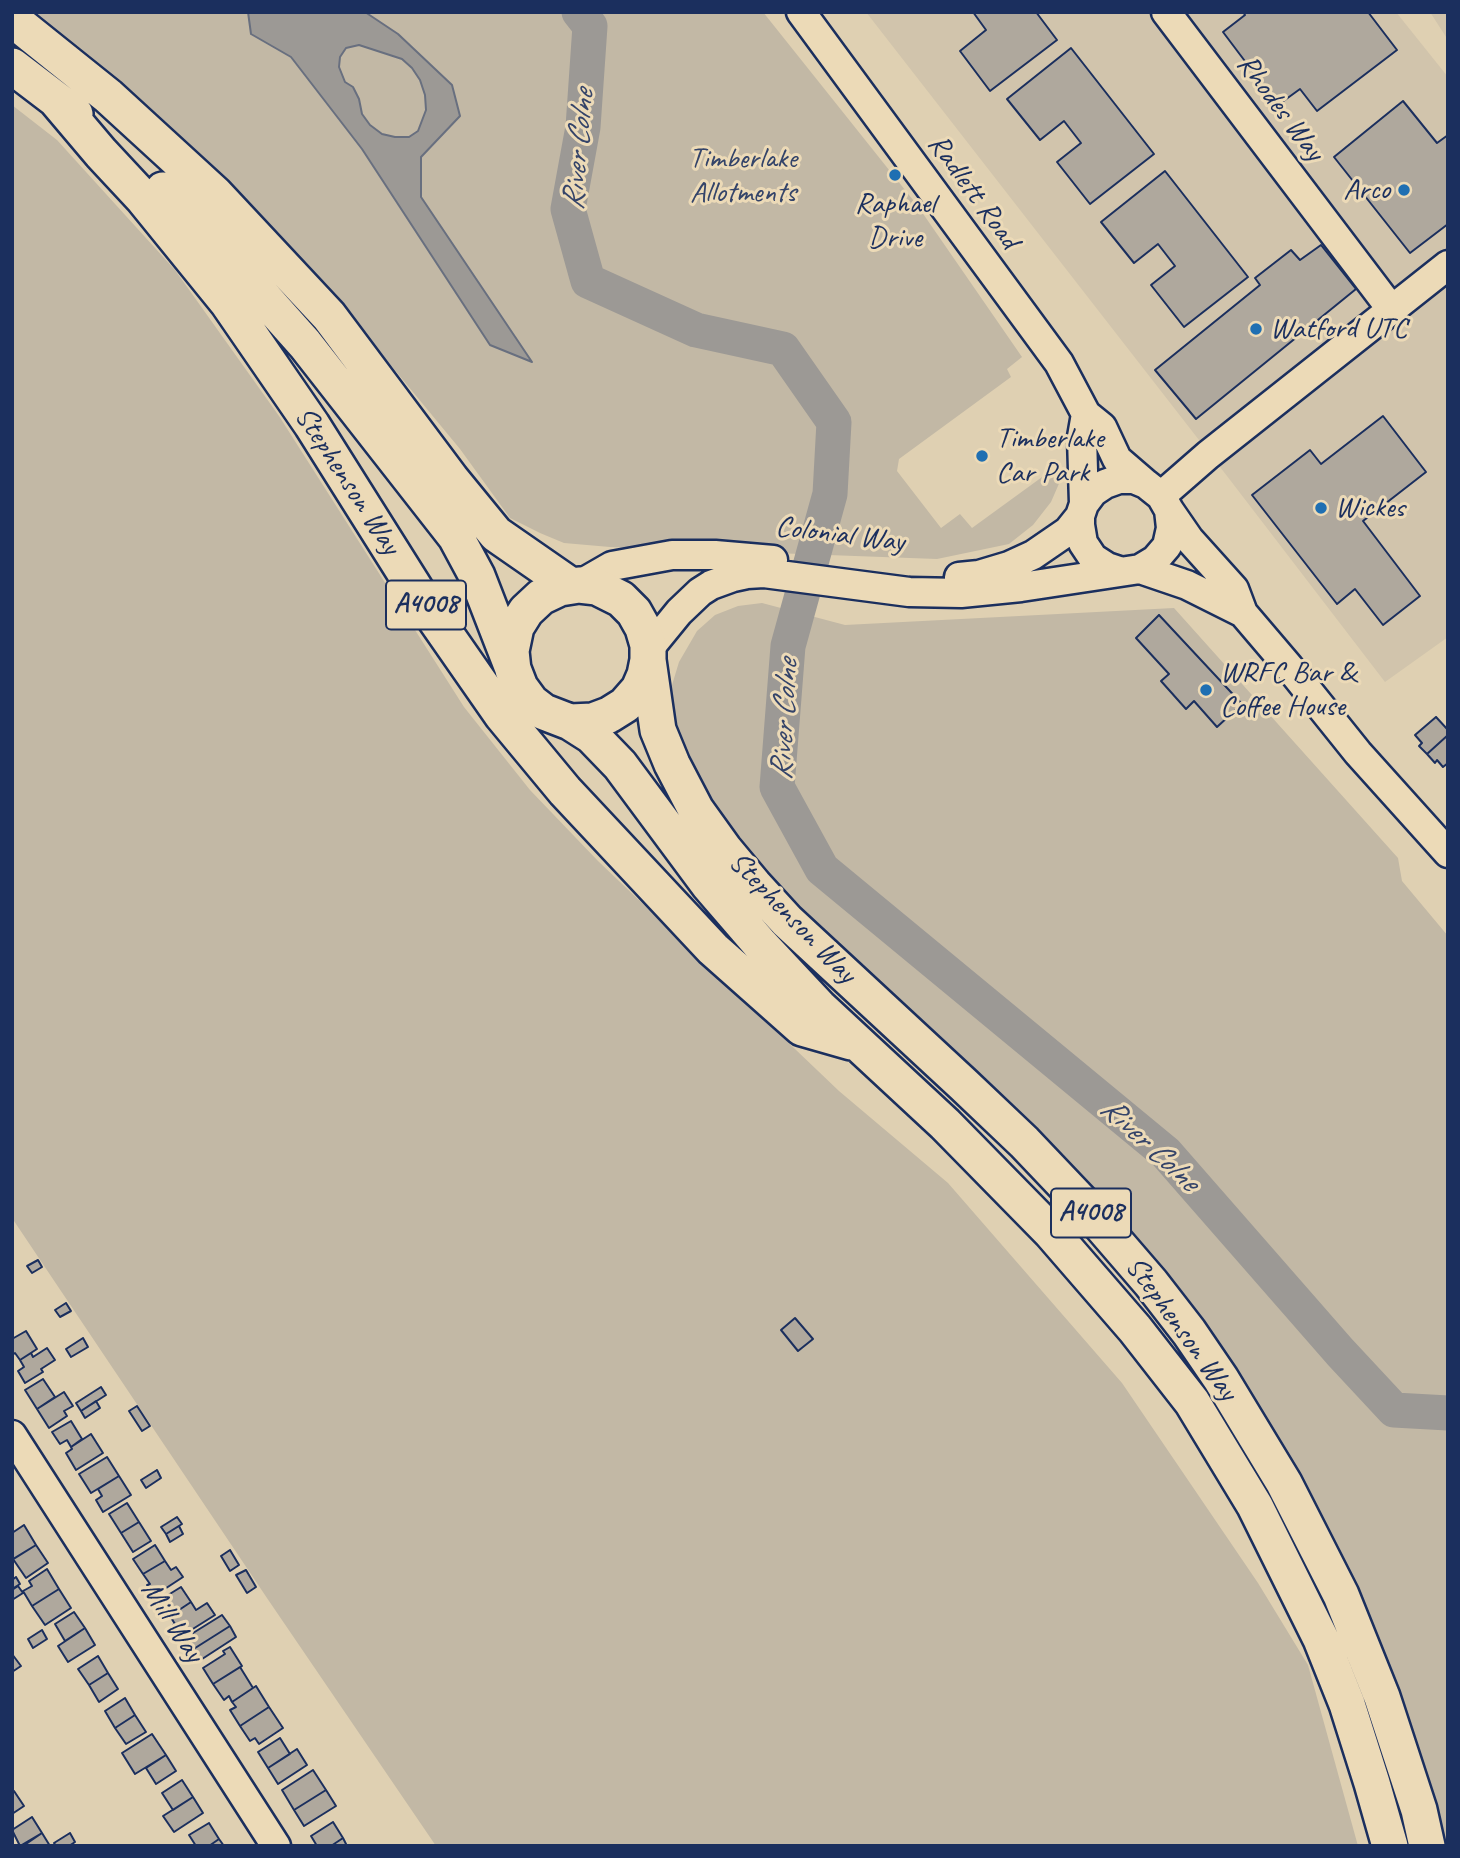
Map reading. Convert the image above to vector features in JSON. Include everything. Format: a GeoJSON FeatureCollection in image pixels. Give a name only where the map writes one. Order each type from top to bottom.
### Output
{"type":"FeatureCollection","features":[{"type":"Feature","properties":{"kind":"main road"},"geometry":{"type":"LineString","coordinates":[[12,19],[108,96],[215,194],[329,316],[496,534],[575,586]]}},
{"type":"Feature","properties":{"kind":"main road","name":"Stephenson Way"},"geometry":{"type":"LineString","coordinates":[[12,66],[110,139],[155,181],[208,235],[304,344],[456,537],[477,576],[513,670]]}},
{"type":"Feature","properties":{"kind":"main road","name":"Stephenson Way"},"geometry":{"type":"LineString","coordinates":[[57,101],[142,197],[228,303],[312,425],[425,603],[502,715],[565,791],[713,948],[802,1028],[858,1044]]}},
{"type":"Feature","properties":{"kind":"main road"},"geometry":{"type":"LineString","coordinates":[[575,586],[597,587],[621,599],[634,612],[643,628],[648,655],[645,675],[639,688],[625,705],[610,715],[593,721],[570,722],[544,712],[531,702],[520,687],[513,670],[511,650],[516,627],[526,611],[541,597],[559,588],[575,586]]}},
{"type":"Feature","properties":{"kind":"main road","name":"Stephenson Way"},"geometry":{"type":"LineString","coordinates":[[648,655],[658,730],[696,810],[724,849],[787,921],[1024,1142],[1082,1203],[1151,1283],[1221,1379],[1284,1483],[1341,1595],[1386,1708],[1419,1810],[1427,1846]]}},
{"type":"Feature","properties":{"kind":"main road","name":"Stephenson Way"},"geometry":{"type":"LineString","coordinates":[[570,722],[592,736],[620,765],[709,885],[819,1007],[954,1133],[1051,1232],[1135,1329],[1192,1402],[1255,1506],[1321,1639],[1347,1704],[1390,1846]]}},
{"type":"Feature","properties":{"kind":"street","name":"Radlett Road"},"geometry":{"type":"LineString","coordinates":[[801,12],[1059,363],[1086,414],[1102,427],[1118,458],[1159,496],[1189,539],[1234,589],[1243,613],[1359,753],[1448,853]]}},
{"type":"Feature","properties":{"kind":"street","name":"Rhodes Way"},"geometry":{"type":"LineString","coordinates":[[1166,12],[1392,310]]}},
{"type":"Feature","properties":{"kind":"street"},"geometry":{"type":"LineString","coordinates":[[1159,496],[1448,265]]}},
{"type":"Feature","properties":{"kind":"street"},"geometry":{"type":"LineString","coordinates":[[1082,510],[1093,492],[1105,484],[1119,479],[1133,479],[1159,496],[1171,528],[1167,546],[1155,560],[1129,570],[1107,567],[1093,558],[1083,544],[1080,525],[1082,436],[1086,414]]}},
{"type":"Feature","properties":{"kind":"street","name":"Colonial Way"},"geometry":{"type":"LineString","coordinates":[[575,586],[612,566],[672,555],[715,555],[765,566],[869,580],[941,579],[979,575],[1033,555],[1068,531],[1082,510]]}},
{"type":"Feature","properties":{"kind":"street","name":"Colonial Way"},"geometry":{"type":"LineString","coordinates":[[648,655],[679,612],[700,592],[711,585],[765,566]]}},
{"type":"Feature","properties":{"kind":"street","name":"Radlett Road"},"geometry":{"type":"LineString","coordinates":[[1129,570],[1187,585],[1243,613]]}},
{"type":"Feature","properties":{"kind":"street","name":"Colonial Way"},"geometry":{"type":"LineString","coordinates":[[869,580],[909,592],[961,593],[1021,587],[1129,570]]}},
{"type":"Feature","properties":{"kind":"street","name":"Mill Way"},"geometry":{"type":"LineString","coordinates":[[12,1435],[276,1846]]}},
{"type":"Feature","properties":{"kind":"shaded area"},"geometry":{"type":"Polygon","coordinates":[[[248,12],[365,12],[398,34],[452,85],[460,116],[421,157],[421,197],[532,362],[490,345],[362,149],[291,57],[251,34],[248,12]],[[359,45],[346,48],[340,57],[339,67],[345,82],[353,87],[362,114],[370,125],[382,134],[409,137],[418,131],[426,110],[425,95],[420,80],[402,59],[359,45]]]}},
{"type":"Feature","properties":{"kind":"shaded area"},"geometry":{"type":"Polygon","coordinates":[[[866,12],[1396,12],[1448,77],[1448,637],[1385,682],[866,12]]]}},
{"type":"Feature","properties":{"kind":"shaded area"},"geometry":{"type":"Polygon","coordinates":[[[1430,12],[1448,12],[1448,40],[1430,12]]]}},
{"type":"Feature","properties":{"kind":"green space","name":"Timberlake Allotments"},"geometry":{"type":"Polygon","coordinates":[[[21,12],[248,12],[251,34],[291,57],[362,149],[490,345],[531,362],[421,197],[421,157],[460,116],[398,34],[365,12],[763,12],[917,205],[1022,357],[1007,369],[1011,377],[899,459],[897,471],[941,528],[960,514],[972,528],[1060,464],[1061,479],[1051,502],[1033,525],[1009,544],[937,559],[610,547],[564,543],[540,533],[510,518],[460,449],[346,311],[21,12]]]}},
{"type":"Feature","properties":{"kind":"green space"},"geometry":{"type":"Polygon","coordinates":[[[359,45],[402,59],[420,80],[426,110],[418,131],[409,137],[382,134],[370,125],[362,114],[359,99],[353,87],[345,82],[339,67],[340,57],[346,48],[359,45]]]}},
{"type":"Feature","properties":{"kind":"green space"},"geometry":{"type":"Polygon","coordinates":[[[12,105],[57,140],[175,270],[279,416],[464,707],[530,790],[598,861],[839,1091],[948,1183],[1122,1383],[1258,1583],[1308,1665],[1358,1846],[436,1846],[12,1218],[12,105]]]}},
{"type":"Feature","properties":{"kind":"green space"},"geometry":{"type":"Polygon","coordinates":[[[762,603],[845,625],[1174,608],[1398,858],[1402,881],[1448,936],[1448,1846],[1435,1846],[1229,1365],[747,866],[677,744],[669,695],[679,662],[697,631],[715,615],[738,606],[762,603]]]}},
{"type":"Feature","properties":{"kind":"building"},"geometry":{"type":"Polygon","coordinates":[[[973,12],[1036,12],[1057,40],[990,91],[960,51],[986,30],[973,12]]]}},
{"type":"Feature","properties":{"kind":"building"},"geometry":{"type":"Polygon","coordinates":[[[1243,12],[1368,12],[1397,50],[1317,111],[1300,89],[1278,105],[1223,32],[1245,15],[1243,12]]]}},
{"type":"Feature","properties":{"kind":"building"},"geometry":{"type":"Polygon","coordinates":[[[1071,48],[1154,154],[1090,204],[1057,162],[1081,143],[1064,121],[1040,140],[1007,99],[1071,48]]]}},
{"type":"Feature","properties":{"kind":"building","name":"Arco"},"geometry":{"type":"Polygon","coordinates":[[[1403,101],[1437,143],[1448,135],[1448,224],[1410,253],[1334,157],[1403,101]]]}},
{"type":"Feature","properties":{"kind":"building"},"geometry":{"type":"Polygon","coordinates":[[[1165,171],[1248,277],[1184,327],[1151,285],[1175,266],[1158,244],[1134,263],[1101,222],[1165,171]]]}},
{"type":"Feature","properties":{"kind":"building","name":"Watford UTC"},"geometry":{"type":"Polygon","coordinates":[[[1321,245],[1356,289],[1196,419],[1155,370],[1260,285],[1255,278],[1291,250],[1300,260],[1321,245]]]}},
{"type":"Feature","properties":{"kind":"building","name":"Wickes"},"geometry":{"type":"Polygon","coordinates":[[[1383,416],[1426,472],[1363,521],[1420,596],[1383,625],[1355,589],[1337,604],[1252,495],[1310,450],[1321,464],[1383,416]]]}},
{"type":"Feature","properties":{"kind":"building"},"geometry":{"type":"Polygon","coordinates":[[[1159,615],[1242,704],[1217,727],[1194,701],[1186,709],[1161,681],[1169,674],[1136,638],[1159,615]]]}},
{"type":"Feature","properties":{"kind":"building"},"geometry":{"type":"Polygon","coordinates":[[[1436,717],[1448,730],[1448,735],[1427,754],[1419,746],[1422,743],[1415,735],[1436,717]]]}},
{"type":"Feature","properties":{"kind":"building"},"geometry":{"type":"Polygon","coordinates":[[[1448,735],[1448,763],[1443,767],[1427,754],[1448,735]]]}},
{"type":"Feature","properties":{"kind":"building"},"geometry":{"type":"Polygon","coordinates":[[[38,1260],[42,1267],[32,1273],[27,1266],[38,1260]]]}},
{"type":"Feature","properties":{"kind":"building"},"geometry":{"type":"Polygon","coordinates":[[[66,1303],[71,1311],[60,1317],[55,1310],[66,1303]]]}},
{"type":"Feature","properties":{"kind":"building"},"geometry":{"type":"Polygon","coordinates":[[[795,1318],[813,1339],[798,1351],[781,1330],[795,1318]]]}},
{"type":"Feature","properties":{"kind":"building"},"geometry":{"type":"Polygon","coordinates":[[[26,1331],[37,1349],[20,1360],[15,1353],[12,1355],[12,1339],[26,1331]]]}},
{"type":"Feature","properties":{"kind":"building"},"geometry":{"type":"Polygon","coordinates":[[[83,1338],[88,1347],[71,1357],[66,1349],[83,1338]]]}},
{"type":"Feature","properties":{"kind":"building"},"geometry":{"type":"Polygon","coordinates":[[[47,1348],[55,1360],[41,1369],[43,1372],[25,1383],[18,1371],[24,1367],[20,1360],[31,1353],[33,1357],[47,1348]]]}},
{"type":"Feature","properties":{"kind":"building"},"geometry":{"type":"Polygon","coordinates":[[[43,1379],[55,1397],[37,1409],[25,1390],[43,1379]]]}},
{"type":"Feature","properties":{"kind":"building"},"geometry":{"type":"Polygon","coordinates":[[[101,1387],[106,1395],[81,1411],[76,1403],[101,1387]]]}},
{"type":"Feature","properties":{"kind":"building"},"geometry":{"type":"Polygon","coordinates":[[[64,1392],[73,1406],[64,1411],[67,1416],[49,1428],[37,1409],[64,1392]]]}},
{"type":"Feature","properties":{"kind":"building"},"geometry":{"type":"Polygon","coordinates":[[[96,1401],[100,1408],[85,1418],[81,1411],[96,1401]]]}},
{"type":"Feature","properties":{"kind":"building"},"geometry":{"type":"Polygon","coordinates":[[[137,1406],[150,1426],[142,1431],[129,1411],[137,1406]]]}},
{"type":"Feature","properties":{"kind":"building"},"geometry":{"type":"Polygon","coordinates":[[[71,1421],[82,1439],[71,1447],[67,1440],[60,1444],[52,1432],[71,1421]]]}},
{"type":"Feature","properties":{"kind":"building"},"geometry":{"type":"Polygon","coordinates":[[[91,1434],[103,1453],[76,1470],[66,1453],[91,1434]]]}},
{"type":"Feature","properties":{"kind":"building"},"geometry":{"type":"Polygon","coordinates":[[[107,1457],[119,1476],[91,1493],[79,1474],[107,1457]]]}},
{"type":"Feature","properties":{"kind":"building"},"geometry":{"type":"Polygon","coordinates":[[[157,1470],[161,1478],[146,1488],[141,1480],[157,1470]]]}},
{"type":"Feature","properties":{"kind":"building"},"geometry":{"type":"Polygon","coordinates":[[[119,1476],[131,1495],[103,1512],[96,1500],[102,1496],[98,1489],[119,1476]]]}},
{"type":"Feature","properties":{"kind":"building"},"geometry":{"type":"Polygon","coordinates":[[[127,1503],[139,1522],[121,1533],[109,1514],[127,1503]]]}},
{"type":"Feature","properties":{"kind":"building"},"geometry":{"type":"Polygon","coordinates":[[[177,1517],[182,1524],[166,1534],[161,1527],[177,1517]]]}},
{"type":"Feature","properties":{"kind":"building"},"geometry":{"type":"Polygon","coordinates":[[[139,1522],[151,1541],[133,1552],[121,1533],[139,1522]]]}},
{"type":"Feature","properties":{"kind":"building"},"geometry":{"type":"Polygon","coordinates":[[[24,1525],[36,1545],[12,1560],[12,1533],[24,1525]]]}},
{"type":"Feature","properties":{"kind":"building"},"geometry":{"type":"Polygon","coordinates":[[[179,1526],[183,1534],[170,1542],[166,1534],[179,1526]]]}},
{"type":"Feature","properties":{"kind":"building"},"geometry":{"type":"Polygon","coordinates":[[[36,1545],[48,1563],[26,1578],[13,1559],[36,1545]]]}},
{"type":"Feature","properties":{"kind":"building"},"geometry":{"type":"Polygon","coordinates":[[[155,1545],[165,1561],[143,1574],[133,1559],[155,1545]]]}},
{"type":"Feature","properties":{"kind":"building"},"geometry":{"type":"Polygon","coordinates":[[[230,1550],[239,1565],[230,1571],[221,1556],[230,1550]]]}},
{"type":"Feature","properties":{"kind":"building"},"geometry":{"type":"Polygon","coordinates":[[[165,1561],[171,1570],[176,1567],[183,1577],[154,1596],[143,1574],[165,1561]]]}},
{"type":"Feature","properties":{"kind":"building"},"geometry":{"type":"Polygon","coordinates":[[[47,1569],[59,1589],[32,1606],[23,1591],[32,1586],[29,1581],[47,1569]]]}},
{"type":"Feature","properties":{"kind":"building"},"geometry":{"type":"Polygon","coordinates":[[[246,1570],[256,1587],[247,1593],[236,1575],[246,1570]]]}},
{"type":"Feature","properties":{"kind":"building"},"geometry":{"type":"Polygon","coordinates":[[[16,1577],[20,1584],[12,1589],[12,1580],[16,1577]]]}},
{"type":"Feature","properties":{"kind":"building"},"geometry":{"type":"Polygon","coordinates":[[[18,1586],[23,1593],[12,1600],[12,1590],[18,1586]]]}},
{"type":"Feature","properties":{"kind":"building"},"geometry":{"type":"Polygon","coordinates":[[[181,1587],[191,1602],[170,1616],[160,1600],[181,1587]]]}},
{"type":"Feature","properties":{"kind":"building"},"geometry":{"type":"Polygon","coordinates":[[[59,1589],[71,1608],[45,1625],[32,1606],[59,1589]]]}},
{"type":"Feature","properties":{"kind":"building"},"geometry":{"type":"Polygon","coordinates":[[[191,1602],[196,1610],[207,1603],[215,1615],[180,1637],[170,1616],[191,1602]]]}},
{"type":"Feature","properties":{"kind":"building"},"geometry":{"type":"Polygon","coordinates":[[[74,1612],[85,1628],[65,1641],[55,1624],[74,1612]]]}},
{"type":"Feature","properties":{"kind":"building"},"geometry":{"type":"Polygon","coordinates":[[[222,1615],[230,1626],[192,1650],[185,1638],[222,1615]]]}},
{"type":"Feature","properties":{"kind":"building"},"geometry":{"type":"Polygon","coordinates":[[[230,1626],[236,1637],[199,1661],[192,1650],[230,1626]]]}},
{"type":"Feature","properties":{"kind":"building"},"geometry":{"type":"Polygon","coordinates":[[[85,1628],[95,1645],[68,1662],[58,1646],[85,1628]]]}},
{"type":"Feature","properties":{"kind":"building"},"geometry":{"type":"Polygon","coordinates":[[[42,1630],[47,1639],[33,1648],[28,1639],[42,1630]]]}},
{"type":"Feature","properties":{"kind":"building"},"geometry":{"type":"Polygon","coordinates":[[[230,1647],[242,1666],[213,1684],[203,1668],[225,1654],[223,1651],[230,1647]]]}},
{"type":"Feature","properties":{"kind":"building"},"geometry":{"type":"Polygon","coordinates":[[[12,1654],[21,1666],[12,1672],[12,1654]]]}},
{"type":"Feature","properties":{"kind":"building"},"geometry":{"type":"Polygon","coordinates":[[[98,1656],[108,1673],[89,1685],[78,1669],[98,1656]]]}},
{"type":"Feature","properties":{"kind":"building"},"geometry":{"type":"Polygon","coordinates":[[[240,1667],[253,1688],[232,1702],[229,1696],[224,1700],[213,1684],[240,1667]]]}},
{"type":"Feature","properties":{"kind":"building"},"geometry":{"type":"Polygon","coordinates":[[[108,1673],[118,1689],[99,1702],[89,1685],[108,1673]]]}},
{"type":"Feature","properties":{"kind":"building"},"geometry":{"type":"Polygon","coordinates":[[[256,1686],[269,1707],[240,1726],[230,1710],[236,1707],[232,1702],[256,1686]]]}},
{"type":"Feature","properties":{"kind":"building"},"geometry":{"type":"Polygon","coordinates":[[[125,1698],[135,1715],[115,1728],[105,1711],[125,1698]]]}},
{"type":"Feature","properties":{"kind":"building"},"geometry":{"type":"Polygon","coordinates":[[[269,1707],[283,1728],[259,1744],[255,1738],[250,1741],[240,1726],[269,1707]]]}},
{"type":"Feature","properties":{"kind":"building"},"geometry":{"type":"Polygon","coordinates":[[[135,1715],[146,1732],[126,1744],[115,1728],[135,1715]]]}},
{"type":"Feature","properties":{"kind":"building"},"geometry":{"type":"Polygon","coordinates":[[[152,1734],[166,1755],[135,1774],[122,1753],[152,1734]]]}},
{"type":"Feature","properties":{"kind":"building"},"geometry":{"type":"Polygon","coordinates":[[[280,1738],[290,1754],[268,1768],[258,1752],[280,1738]]]}},
{"type":"Feature","properties":{"kind":"building"},"geometry":{"type":"Polygon","coordinates":[[[297,1749],[307,1765],[278,1784],[268,1768],[297,1749]]]}},
{"type":"Feature","properties":{"kind":"building"},"geometry":{"type":"Polygon","coordinates":[[[166,1755],[176,1771],[156,1784],[146,1768],[166,1755]]]}},
{"type":"Feature","properties":{"kind":"building"},"geometry":{"type":"Polygon","coordinates":[[[313,1770],[326,1790],[294,1810],[282,1790],[313,1770]]]}},
{"type":"Feature","properties":{"kind":"building"},"geometry":{"type":"Polygon","coordinates":[[[182,1780],[193,1797],[173,1810],[162,1793],[182,1780]]]}},
{"type":"Feature","properties":{"kind":"building"},"geometry":{"type":"Polygon","coordinates":[[[326,1790],[336,1806],[304,1826],[294,1810],[326,1790]]]}},
{"type":"Feature","properties":{"kind":"building"},"geometry":{"type":"Polygon","coordinates":[[[14,1791],[24,1806],[12,1814],[12,1792],[14,1791]]]}},
{"type":"Feature","properties":{"kind":"building"},"geometry":{"type":"Polygon","coordinates":[[[193,1797],[203,1813],[174,1832],[163,1816],[193,1797]]]}},
{"type":"Feature","properties":{"kind":"building"},"geometry":{"type":"Polygon","coordinates":[[[32,1817],[42,1833],[20,1846],[12,1830],[32,1817]]]}},
{"type":"Feature","properties":{"kind":"building"},"geometry":{"type":"Polygon","coordinates":[[[333,1822],[343,1838],[331,1846],[317,1846],[311,1836],[333,1822]]]}},
{"type":"Feature","properties":{"kind":"building"},"geometry":{"type":"Polygon","coordinates":[[[209,1823],[219,1839],[209,1846],[196,1846],[189,1835],[209,1823]]]}},
{"type":"Feature","properties":{"kind":"building"},"geometry":{"type":"Polygon","coordinates":[[[42,1833],[50,1846],[23,1846],[42,1833]]]}},
{"type":"Feature","properties":{"kind":"building"},"geometry":{"type":"Polygon","coordinates":[[[70,1833],[75,1842],[69,1846],[56,1846],[54,1843],[70,1833]]]}},
{"type":"Feature","properties":{"kind":"building"},"geometry":{"type":"Polygon","coordinates":[[[343,1838],[347,1846],[331,1846],[343,1838]]]}},
{"type":"Feature","properties":{"kind":"building"},"geometry":{"type":"Polygon","coordinates":[[[219,1839],[224,1846],[209,1846],[219,1839]]]}},
{"type":"Feature","properties":{"kind":"waterway","name":"River Colne"},"geometry":{"type":"LineString","coordinates":[[579,12],[590,26],[583,127],[568,209],[588,281],[696,330],[783,349],[834,422],[830,494],[788,646],[777,787],[822,869],[1166,1153],[1394,1410],[1448,1413]]}},
{"type":"Feature","properties":{"kind":"place","name":"Raphael Drive"},"geometry":{"type":"Point","coordinates":[895,175]}},
{"type":"Feature","properties":{"kind":"place","name":"Arco"},"geometry":{"type":"Point","coordinates":[1404,190]}},
{"type":"Feature","properties":{"kind":"place","name":"Watford UTC"},"geometry":{"type":"Point","coordinates":[1256,329]}},
{"type":"Feature","properties":{"kind":"place","name":"Timberlake Car Park"},"geometry":{"type":"Point","coordinates":[982,456]}},
{"type":"Feature","properties":{"kind":"place","name":"Wickes"},"geometry":{"type":"Point","coordinates":[1321,508]}},
{"type":"Feature","properties":{"kind":"place","name":"WRFC Bar & Coffee House"},"geometry":{"type":"Point","coordinates":[1206,690]}}]}
